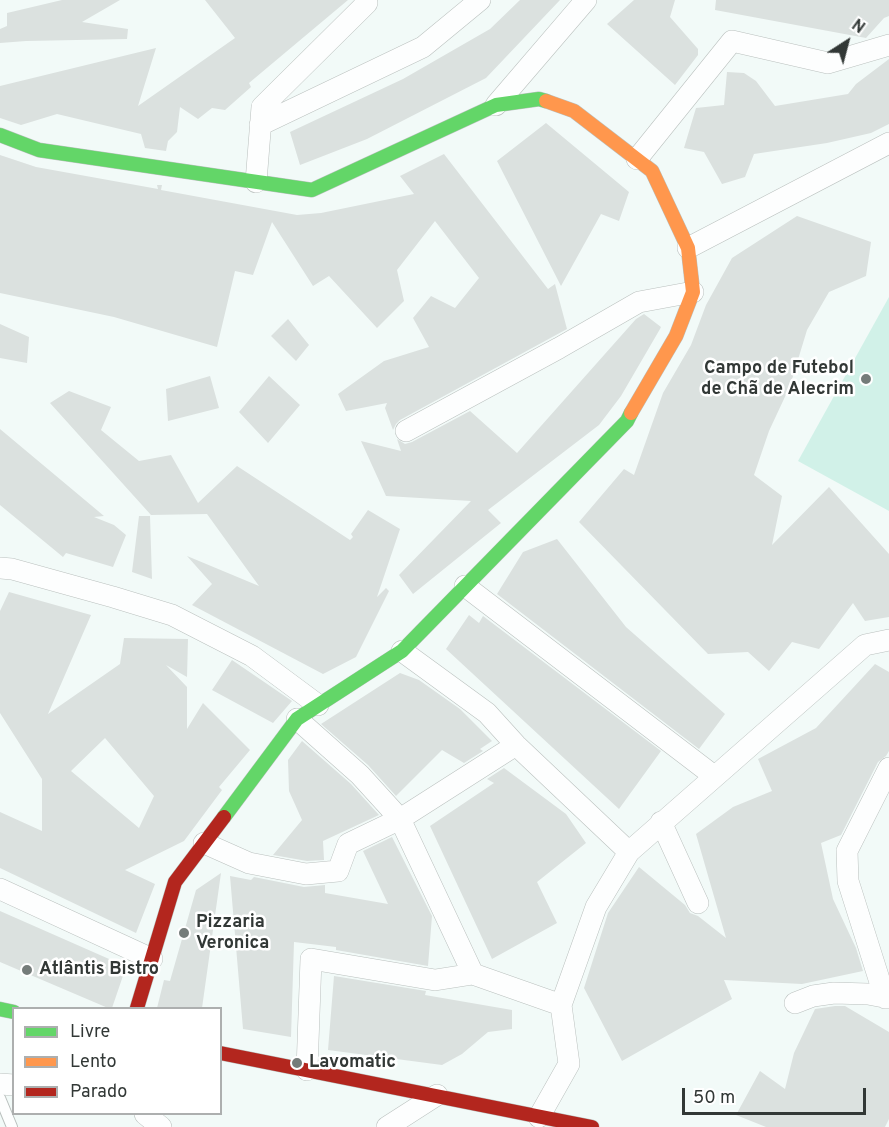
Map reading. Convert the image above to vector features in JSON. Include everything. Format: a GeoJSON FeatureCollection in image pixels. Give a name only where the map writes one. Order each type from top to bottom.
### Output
{"type":"FeatureCollection","features":[{"type":"Feature","properties":{"kind":"street"},"geometry":{"type":"LineString","coordinates":[[256,182],[262,107],[367,3],[364,0]]}},
{"type":"Feature","properties":{"kind":"street"},"geometry":{"type":"LineString","coordinates":[[260,125],[423,47],[480,0]]}},
{"type":"Feature","properties":{"kind":"street"},"geometry":{"type":"LineString","coordinates":[[496,105],[586,0]]}},
{"type":"Feature","properties":{"kind":"street"},"geometry":{"type":"LineString","coordinates":[[636,159],[732,41],[828,63],[889,45]]}},
{"type":"Feature","properties":{"kind":"street"},"geometry":{"type":"LineString","coordinates":[[0,135],[39,150],[312,190],[496,105],[539,99],[574,111],[652,171],[688,248],[693,292],[676,336],[627,421],[402,651],[297,719],[175,882],[137,1007]]}},
{"type":"Feature","properties":{"kind":"street"},"geometry":{"type":"LineString","coordinates":[[688,248],[889,143]]}},
{"type":"Feature","properties":{"kind":"street"},"geometry":{"type":"LineString","coordinates":[[406,431],[639,302],[693,292]]}},
{"type":"Feature","properties":{"kind":"street"},"geometry":{"type":"LineString","coordinates":[[0,568],[12,569],[172,615],[252,656],[318,705]]}},
{"type":"Feature","properties":{"kind":"street"},"geometry":{"type":"LineString","coordinates":[[465,586],[714,776]]}},
{"type":"Feature","properties":{"kind":"street"},"geometry":{"type":"LineString","coordinates":[[539,1117],[569,1064],[561,1005],[596,907],[629,852],[865,645],[889,640]]}},
{"type":"Feature","properties":{"kind":"street"},"geometry":{"type":"LineString","coordinates":[[402,651],[486,713],[516,745],[629,852]]}},
{"type":"Feature","properties":{"kind":"street"},"geometry":{"type":"LineString","coordinates":[[297,719],[360,775],[400,819],[473,974]]}},
{"type":"Feature","properties":{"kind":"street"},"geometry":{"type":"LineString","coordinates":[[204,843],[249,863],[306,874],[338,871],[348,844],[400,819],[516,745]]}},
{"type":"Feature","properties":{"kind":"street"},"geometry":{"type":"LineString","coordinates":[[887,998],[848,881],[847,851],[889,768]]}},
{"type":"Feature","properties":{"kind":"street"},"geometry":{"type":"LineString","coordinates":[[661,822],[698,903]]}},
{"type":"Feature","properties":{"kind":"street"},"geometry":{"type":"LineString","coordinates":[[0,889],[152,959]]}},
{"type":"Feature","properties":{"kind":"street"},"geometry":{"type":"LineString","coordinates":[[307,1070],[311,959],[435,980],[473,974],[561,1005]]}},
{"type":"Feature","properties":{"kind":"street"},"geometry":{"type":"LineString","coordinates":[[795,1004],[813,996],[834,993],[868,994],[887,998]]}},
{"type":"Feature","properties":{"kind":"street"},"geometry":{"type":"LineString","coordinates":[[222,1053],[592,1127]]}},
{"type":"Feature","properties":{"kind":"street"},"geometry":{"type":"LineString","coordinates":[[387,1127],[437,1095]]}},
{"type":"Feature","properties":{"kind":"street"},"geometry":{"type":"LineString","coordinates":[[147,1115],[161,1127]]}},
{"type":"Feature","properties":{"kind":"lane"},"geometry":{"type":"LineString","coordinates":[[0,1098],[12,1127]]}},
{"type":"Feature","properties":{"kind":"green space","name":"Campo de Futebol de Chã de Alecrim"},"geometry":{"type":"Polygon","coordinates":[[[889,297],[889,511],[798,461],[889,297]]]}},
{"type":"Feature","properties":{"kind":"building"},"geometry":{"type":"Polygon","coordinates":[[[62,0],[120,0],[82,22],[128,29],[127,39],[0,43],[0,29],[7,26],[7,13],[62,0]]]}},
{"type":"Feature","properties":{"kind":"building"},"geometry":{"type":"Polygon","coordinates":[[[205,0],[348,0],[249,83],[251,87],[225,110],[212,108],[198,119],[180,107],[177,132],[168,141],[166,151],[145,148],[141,134],[57,114],[21,125],[0,118],[0,86],[156,48],[138,106],[235,38],[205,0]]]}},
{"type":"Feature","properties":{"kind":"building"},"geometry":{"type":"Polygon","coordinates":[[[520,0],[560,0],[486,78],[367,139],[300,165],[290,132],[403,79],[490,29],[520,0]]]}},
{"type":"Feature","properties":{"kind":"building"},"geometry":{"type":"Polygon","coordinates":[[[634,0],[675,0],[670,17],[698,49],[698,55],[675,85],[607,24],[634,0]]]}},
{"type":"Feature","properties":{"kind":"building"},"geometry":{"type":"Polygon","coordinates":[[[716,0],[889,0],[889,16],[884,18],[866,38],[715,10],[716,0]]]}},
{"type":"Feature","properties":{"kind":"building"},"geometry":{"type":"Polygon","coordinates":[[[889,59],[889,124],[871,133],[827,143],[754,154],[745,177],[722,184],[704,152],[684,148],[696,108],[724,105],[727,72],[744,73],[756,81],[775,106],[848,94],[856,84],[889,59]]]}},
{"type":"Feature","properties":{"kind":"building"},"geometry":{"type":"Polygon","coordinates":[[[546,123],[629,192],[619,221],[601,214],[561,286],[497,161],[546,123]]]}},
{"type":"Feature","properties":{"kind":"building"},"geometry":{"type":"Polygon","coordinates":[[[444,154],[548,289],[555,284],[567,329],[400,420],[393,430],[385,408],[387,403],[346,411],[338,394],[384,361],[429,347],[413,318],[431,296],[455,308],[479,278],[435,221],[397,270],[404,301],[377,328],[329,276],[313,286],[272,222],[253,275],[235,271],[217,347],[114,317],[0,293],[0,155],[36,167],[158,189],[157,185],[162,185],[161,190],[297,215],[321,213],[414,194],[400,176],[444,154]]]}},
{"type":"Feature","properties":{"kind":"building"},"geometry":{"type":"Polygon","coordinates":[[[797,216],[871,242],[866,276],[829,292],[807,330],[790,386],[769,431],[754,475],[782,496],[772,545],[829,487],[889,554],[889,617],[865,621],[853,603],[819,649],[792,642],[769,671],[748,652],[708,654],[579,522],[624,469],[634,475],[663,393],[691,345],[706,305],[732,258],[797,216]]]}},
{"type":"Feature","properties":{"kind":"building"},"geometry":{"type":"Polygon","coordinates":[[[644,314],[661,327],[621,396],[599,425],[488,510],[501,523],[413,594],[399,575],[471,501],[386,496],[361,441],[401,451],[397,439],[405,444],[412,442],[470,411],[517,453],[636,319],[644,314]]]}},
{"type":"Feature","properties":{"kind":"building"},"geometry":{"type":"Polygon","coordinates":[[[288,319],[309,345],[296,361],[271,336],[288,319]]]}},
{"type":"Feature","properties":{"kind":"building"},"geometry":{"type":"Polygon","coordinates":[[[0,324],[29,337],[27,363],[0,358],[0,324]]]}},
{"type":"Feature","properties":{"kind":"building"},"geometry":{"type":"Polygon","coordinates":[[[210,376],[219,408],[168,421],[166,389],[210,376]]]}},
{"type":"Feature","properties":{"kind":"building"},"geometry":{"type":"Polygon","coordinates":[[[269,376],[300,405],[268,443],[239,412],[269,376]]]}},
{"type":"Feature","properties":{"kind":"building"},"geometry":{"type":"Polygon","coordinates":[[[69,391],[111,407],[101,430],[139,461],[171,455],[198,503],[237,466],[350,540],[353,537],[351,534],[368,510],[400,529],[377,597],[386,588],[389,591],[356,657],[323,674],[192,605],[212,584],[187,556],[259,586],[207,514],[151,515],[50,403],[69,391]]]}},
{"type":"Feature","properties":{"kind":"building"},"geometry":{"type":"Polygon","coordinates":[[[0,429],[104,516],[94,517],[114,525],[126,535],[113,567],[66,553],[63,557],[0,505],[0,429]]]}},
{"type":"Feature","properties":{"kind":"building"},"geometry":{"type":"Polygon","coordinates":[[[139,516],[150,516],[152,579],[132,572],[139,516]]]}},
{"type":"Feature","properties":{"kind":"building"},"geometry":{"type":"Polygon","coordinates":[[[557,539],[626,627],[725,714],[699,749],[497,594],[523,552],[557,539]]]}},
{"type":"Feature","properties":{"kind":"building"},"geometry":{"type":"Polygon","coordinates":[[[9,592],[91,615],[48,714],[120,664],[124,638],[188,639],[187,677],[166,665],[187,687],[187,729],[203,703],[250,750],[219,787],[222,790],[184,841],[125,870],[155,884],[136,933],[0,868],[0,812],[42,831],[42,779],[0,713],[0,611],[9,592]],[[105,738],[71,771],[139,828],[154,796],[105,738]]]}},
{"type":"Feature","properties":{"kind":"building"},"geometry":{"type":"Polygon","coordinates":[[[469,615],[479,623],[483,616],[661,751],[619,809],[446,649],[469,615]]]}},
{"type":"Feature","properties":{"kind":"building"},"geometry":{"type":"Polygon","coordinates":[[[232,660],[292,701],[273,723],[212,690],[232,660]]]}},
{"type":"Feature","properties":{"kind":"building"},"geometry":{"type":"Polygon","coordinates":[[[875,664],[889,672],[889,751],[878,762],[841,835],[821,843],[833,899],[856,948],[863,971],[802,984],[724,980],[732,999],[622,1061],[584,988],[608,913],[639,867],[685,905],[690,913],[698,916],[726,938],[696,834],[733,807],[772,791],[758,759],[816,728],[875,664]]]}},
{"type":"Feature","properties":{"kind":"building"},"geometry":{"type":"Polygon","coordinates":[[[400,673],[419,680],[460,709],[492,741],[480,749],[483,751],[464,763],[442,750],[396,796],[368,765],[321,724],[400,673]]]}},
{"type":"Feature","properties":{"kind":"building"},"geometry":{"type":"Polygon","coordinates":[[[302,741],[351,784],[379,815],[323,841],[324,860],[307,861],[273,855],[302,820],[289,791],[288,760],[302,741]]]}},
{"type":"Feature","properties":{"kind":"building"},"geometry":{"type":"Polygon","coordinates":[[[504,768],[566,814],[586,843],[537,882],[557,923],[492,959],[430,826],[494,783],[487,779],[504,768]]]}},
{"type":"Feature","properties":{"kind":"building"},"geometry":{"type":"Polygon","coordinates":[[[392,837],[432,916],[428,966],[336,950],[336,947],[294,942],[291,1037],[243,1029],[230,876],[251,880],[254,877],[304,887],[325,885],[325,893],[388,904],[363,851],[392,837]]]}},
{"type":"Feature","properties":{"kind":"building"},"geometry":{"type":"Polygon","coordinates":[[[221,873],[202,1007],[157,1007],[164,980],[170,981],[196,890],[221,873]]]}},
{"type":"Feature","properties":{"kind":"building"},"geometry":{"type":"Polygon","coordinates":[[[0,911],[126,967],[112,1007],[106,1007],[0,962],[0,911]]]}},
{"type":"Feature","properties":{"kind":"building"},"geometry":{"type":"Polygon","coordinates":[[[334,976],[426,991],[425,995],[512,1010],[512,1029],[488,1032],[462,1054],[442,1065],[328,1050],[334,976]]]}},
{"type":"Feature","properties":{"kind":"building"},"geometry":{"type":"Polygon","coordinates":[[[845,1006],[889,1032],[889,1119],[885,1127],[766,1127],[736,1115],[760,1071],[785,1089],[794,1053],[815,1009],[845,1006]]]}},
{"type":"Feature","properties":{"kind":"traffic: fast"},"geometry":{"type":"LineString","coordinates":[[0,135],[39,150],[312,190],[496,105],[539,99],[546,101]]}},
{"type":"Feature","properties":{"kind":"traffic: fast"},"geometry":{"type":"LineString","coordinates":[[224,817],[297,719],[402,651],[627,421],[631,413]]}},
{"type":"Feature","properties":{"kind":"traffic: fast"},"geometry":{"type":"LineString","coordinates":[[0,1009],[12,1012]]}},
{"type":"Feature","properties":{"kind":"traffic: slow"},"geometry":{"type":"LineString","coordinates":[[546,101],[574,111],[652,171],[688,248],[693,292],[676,336],[631,413]]}},
{"type":"Feature","properties":{"kind":"traffic: jam"},"geometry":{"type":"LineString","coordinates":[[137,1007],[175,882],[224,817]]}},
{"type":"Feature","properties":{"kind":"traffic: jam"},"geometry":{"type":"LineString","coordinates":[[222,1053],[592,1127]]}},
{"type":"Feature","properties":{"kind":"place","name":"Campo de Futebol de Chã de Alecrim"},"geometry":{"type":"Point","coordinates":[866,379]}},
{"type":"Feature","properties":{"kind":"place","name":"Pizzaria Veronica"},"geometry":{"type":"Point","coordinates":[184,933]}},
{"type":"Feature","properties":{"kind":"place","name":"Atlântis Bistro"},"geometry":{"type":"Point","coordinates":[27,970]}},
{"type":"Feature","properties":{"kind":"place","name":"Lavomatic"},"geometry":{"type":"Point","coordinates":[297,1063]}}]}
